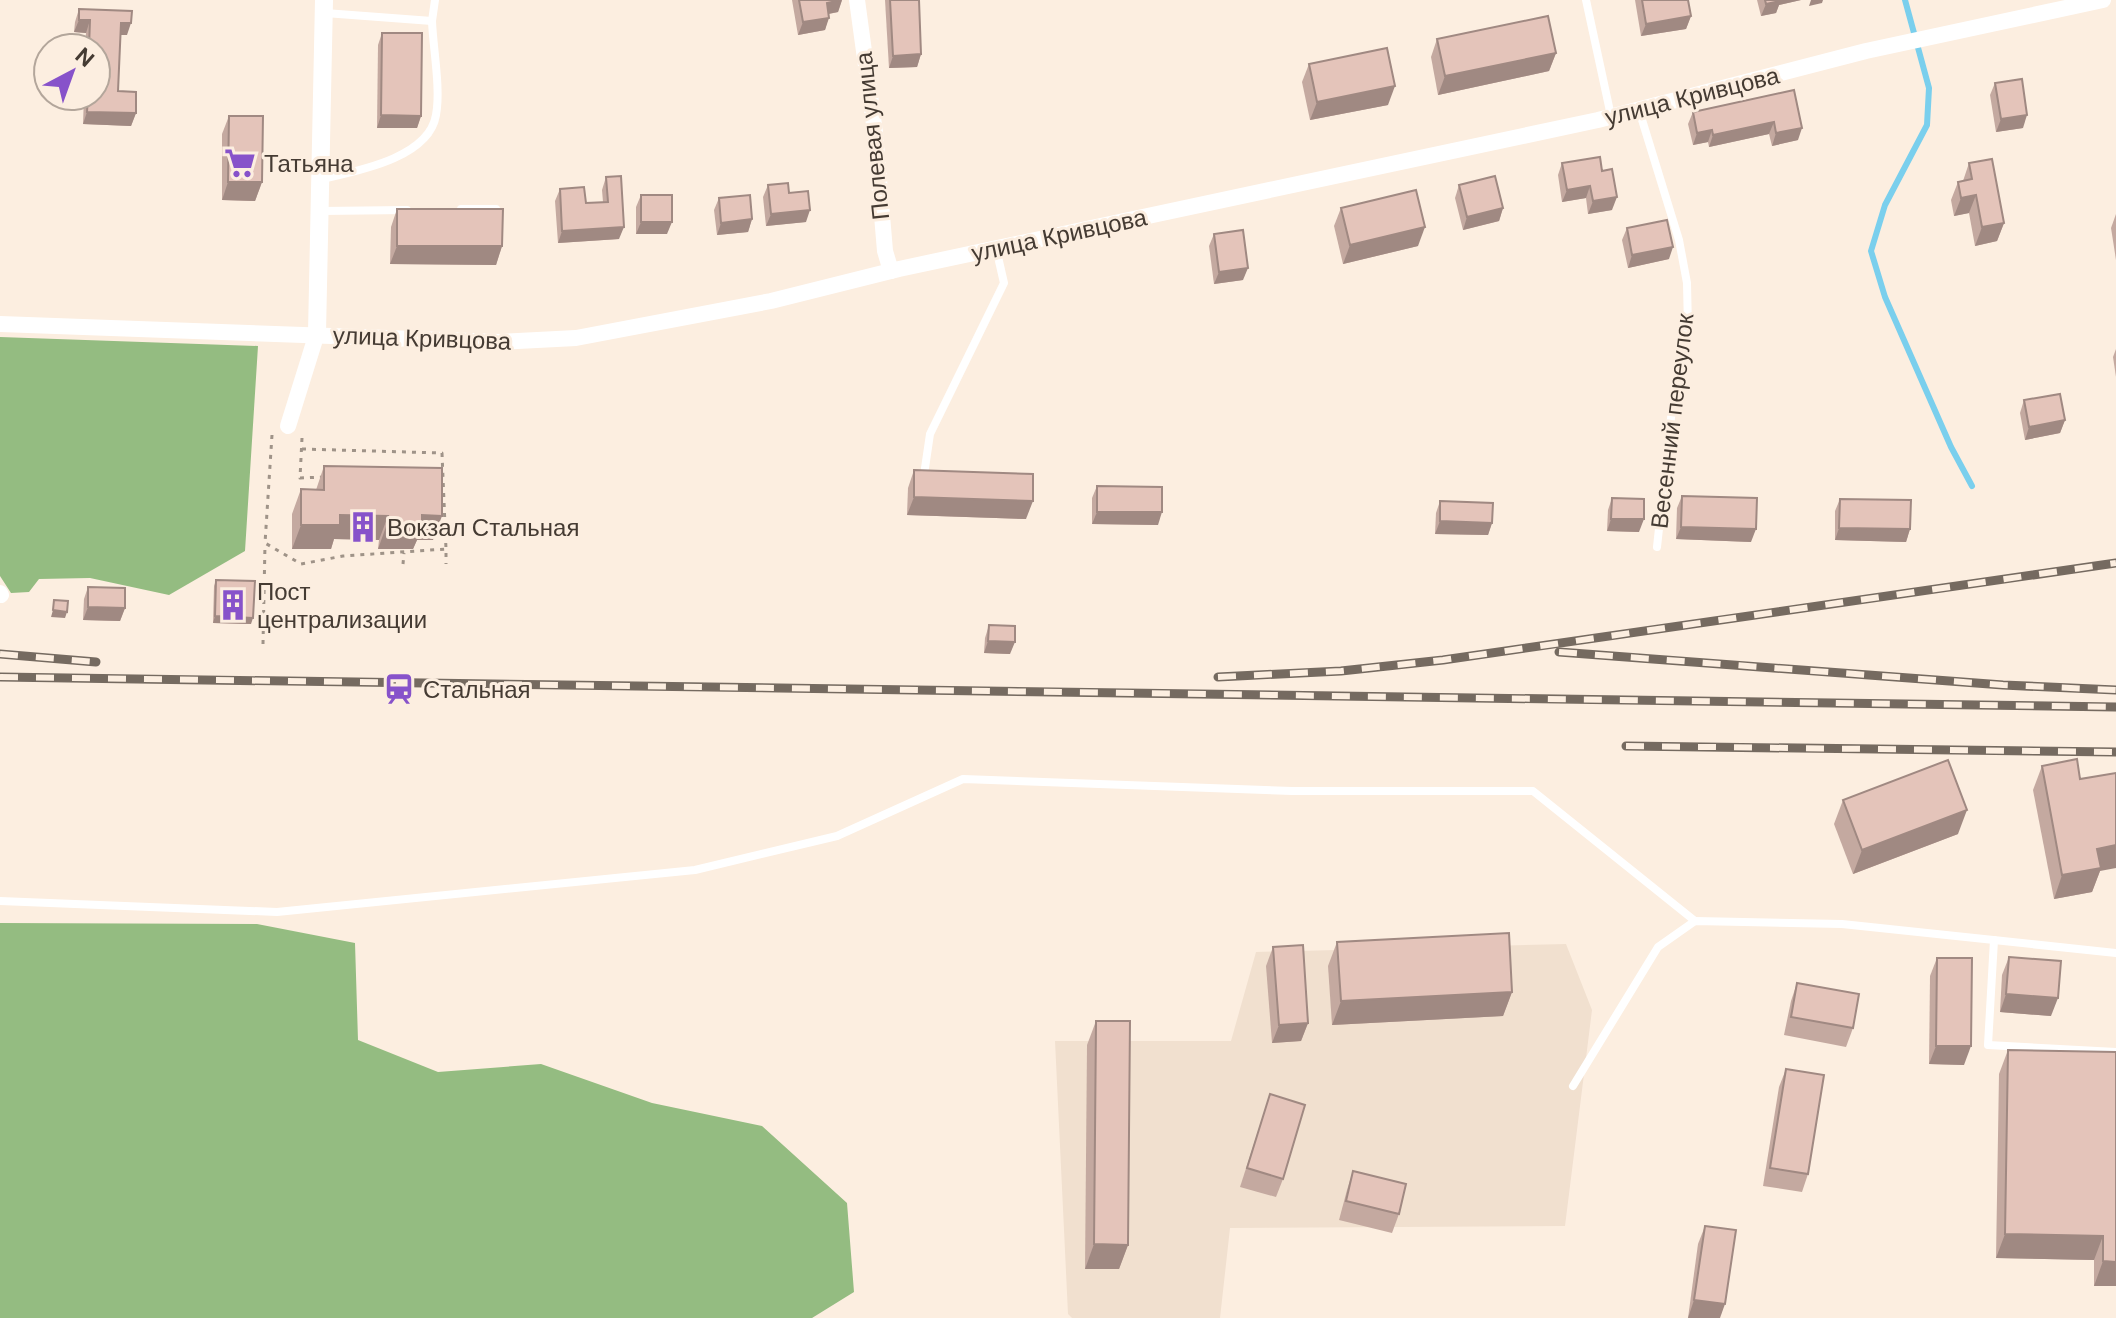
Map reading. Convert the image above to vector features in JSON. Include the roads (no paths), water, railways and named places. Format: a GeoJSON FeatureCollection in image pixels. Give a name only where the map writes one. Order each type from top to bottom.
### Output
{"type":"FeatureCollection","features":[{"type":"Feature","properties":{"kind":"street","name":"Полевая улица"},"geometry":{"type":"LineString","coordinates":[[857,0],[875,132],[885,251],[891,271]]}},
{"type":"Feature","properties":{"kind":"street","name":"улица Кривцова"},"geometry":{"type":"LineString","coordinates":[[0,324],[317,333],[500,342],[576,338],[771,301],[996,248],[1611,117],[1866,51],[2103,0]]}},
{"type":"Feature","properties":{"kind":"street"},"geometry":{"type":"LineString","coordinates":[[288,426],[317,333],[324,6]]}},
{"type":"Feature","properties":{"kind":"lane"},"geometry":{"type":"LineString","coordinates":[[322,179],[376,166],[421,144],[436,116],[432,21],[435,0]]}},
{"type":"Feature","properties":{"kind":"lane"},"geometry":{"type":"LineString","coordinates":[[1586,0],[1611,117]]}},
{"type":"Feature","properties":{"kind":"lane"},"geometry":{"type":"LineString","coordinates":[[324,6],[432,21]]}},
{"type":"Feature","properties":{"kind":"lane","name":"Весенний переулок"},"geometry":{"type":"LineString","coordinates":[[1639,110],[1679,240],[1687,283],[1688,328],[1672,409],[1657,547]]}},
{"type":"Feature","properties":{"kind":"lane"},"geometry":{"type":"LineString","coordinates":[[320,211],[416,209]]}},
{"type":"Feature","properties":{"kind":"lane"},"geometry":{"type":"LineString","coordinates":[[448,209],[496,209]]}},
{"type":"Feature","properties":{"kind":"lane"},"geometry":{"type":"LineString","coordinates":[[925,468],[930,434],[1004,283],[996,248]]}},
{"type":"Feature","properties":{"kind":"lane"},"geometry":{"type":"LineString","coordinates":[[0,901],[277,912],[695,870],[837,836],[963,779],[1292,791],[1533,791],[1695,921]]}},
{"type":"Feature","properties":{"kind":"lane"},"geometry":{"type":"LineString","coordinates":[[1573,1086],[1658,947],[1695,921],[1842,924],[2116,953]]}},
{"type":"Feature","properties":{"kind":"lane"},"geometry":{"type":"LineString","coordinates":[[1994,940],[1988,1045],[2116,1052]]}},
{"type":"Feature","properties":{"kind":"waterway"},"geometry":{"type":"LineString","coordinates":[[1905,0],[1929,88],[1927,125],[1885,205],[1871,251],[1885,297],[1951,447],[1972,486]]}},
{"type":"Feature","properties":{"kind":"railway"},"geometry":{"type":"LineString","coordinates":[[1218,677],[1341,671],[1443,660],[2116,563]]}},
{"type":"Feature","properties":{"kind":"railway"},"geometry":{"type":"LineString","coordinates":[[1559,652],[2003,685],[2116,690]]}},
{"type":"Feature","properties":{"kind":"railway"},"geometry":{"type":"LineString","coordinates":[[0,654],[96,662]]}},
{"type":"Feature","properties":{"kind":"railway"},"geometry":{"type":"LineString","coordinates":[[0,677],[2116,707]]}},
{"type":"Feature","properties":{"kind":"railway"},"geometry":{"type":"LineString","coordinates":[[1626,746],[2116,752]]}},
{"type":"Feature","properties":{"kind":"place","name":"Татьяна"},"geometry":{"type":"Point","coordinates":[240,163]}},
{"type":"Feature","properties":{"kind":"place","name":"Вокзал Стальная"},"geometry":{"type":"Point","coordinates":[363,527]}},
{"type":"Feature","properties":{"kind":"place","name":"Пост централизации"},"geometry":{"type":"Point","coordinates":[233,605]}},
{"type":"Feature","properties":{"kind":"place","name":"Стальная"},"geometry":{"type":"Point","coordinates":[399,689]}}]}
